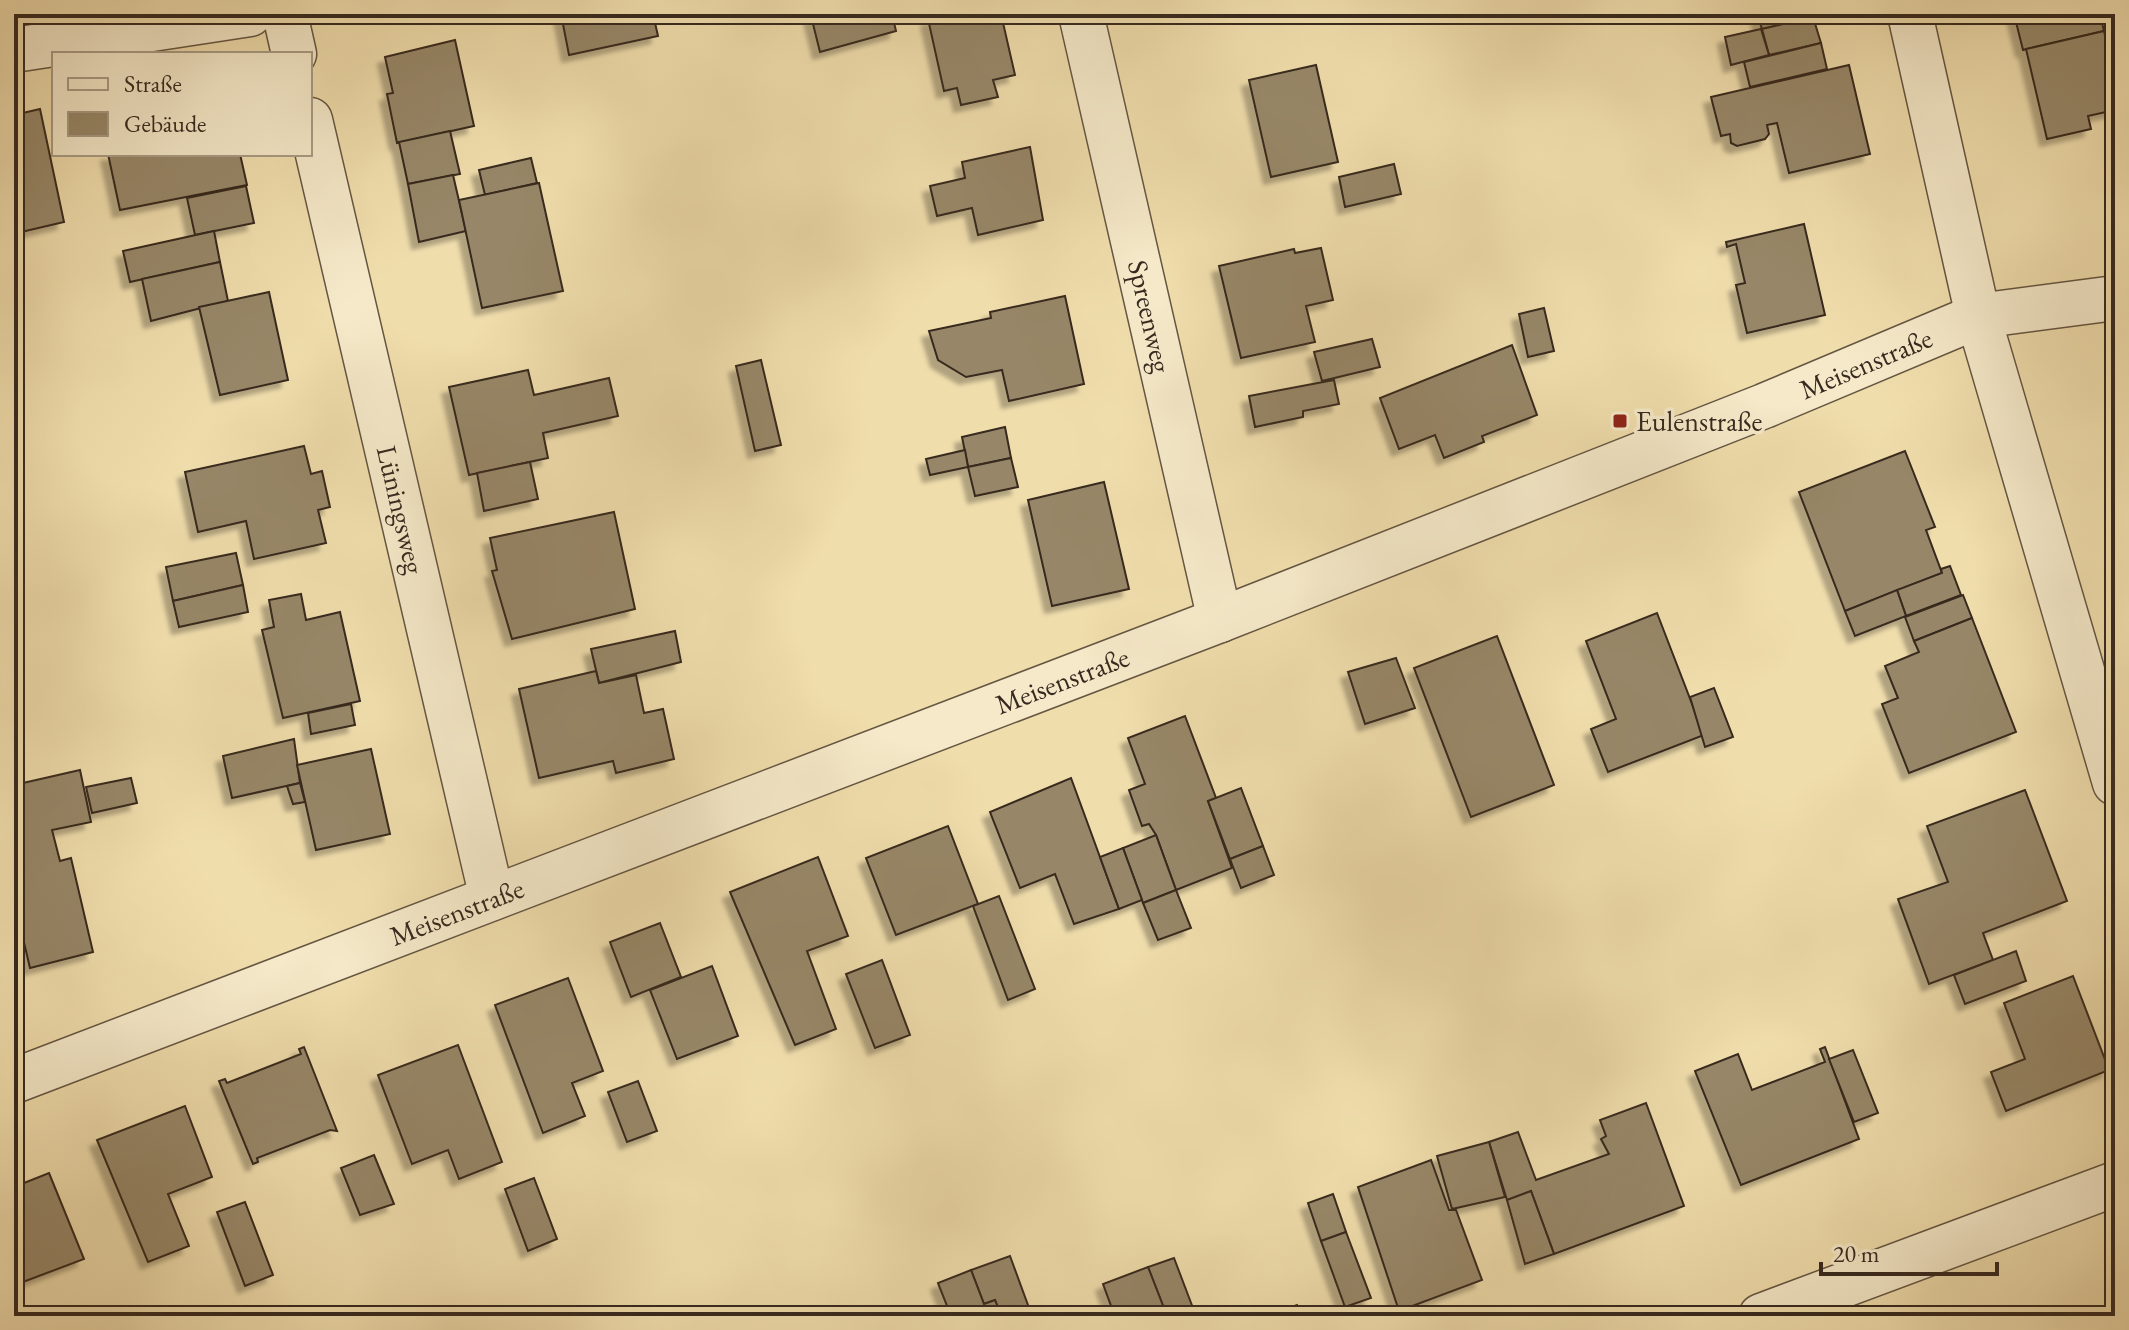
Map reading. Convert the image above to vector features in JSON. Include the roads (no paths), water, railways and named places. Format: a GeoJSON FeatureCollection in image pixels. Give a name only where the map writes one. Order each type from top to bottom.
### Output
{"type":"FeatureCollection","features":[{"type":"Feature","properties":{"kind":"street"},"geometry":{"type":"LineString","coordinates":[[14,50],[250,14]]}},
{"type":"Feature","properties":{"kind":"street"},"geometry":{"type":"LineString","coordinates":[[285,14],[294,52]]}},
{"type":"Feature","properties":{"kind":"street","name":"Spreenweg"},"geometry":{"type":"LineString","coordinates":[[1081,14],[1220,620]]}},
{"type":"Feature","properties":{"kind":"street"},"geometry":{"type":"LineString","coordinates":[[1910,14],[1978,316],[2115,783]]}},
{"type":"Feature","properties":{"kind":"street","name":"Lüningsweg"},"geometry":{"type":"LineString","coordinates":[[312,129],[492,898]]}},
{"type":"Feature","properties":{"kind":"street","name":"Meisenstraße"},"geometry":{"type":"LineString","coordinates":[[14,1081],[1220,620],[1764,406],[1978,316],[2115,298]]}},
{"type":"Feature","properties":{"kind":"street"},"geometry":{"type":"LineString","coordinates":[[1761,1316],[2115,1184]]}},
{"type":"Feature","properties":{"kind":"place","name":"Eulenstraße"},"geometry":{"type":"Point","coordinates":[1620,421]}}]}
